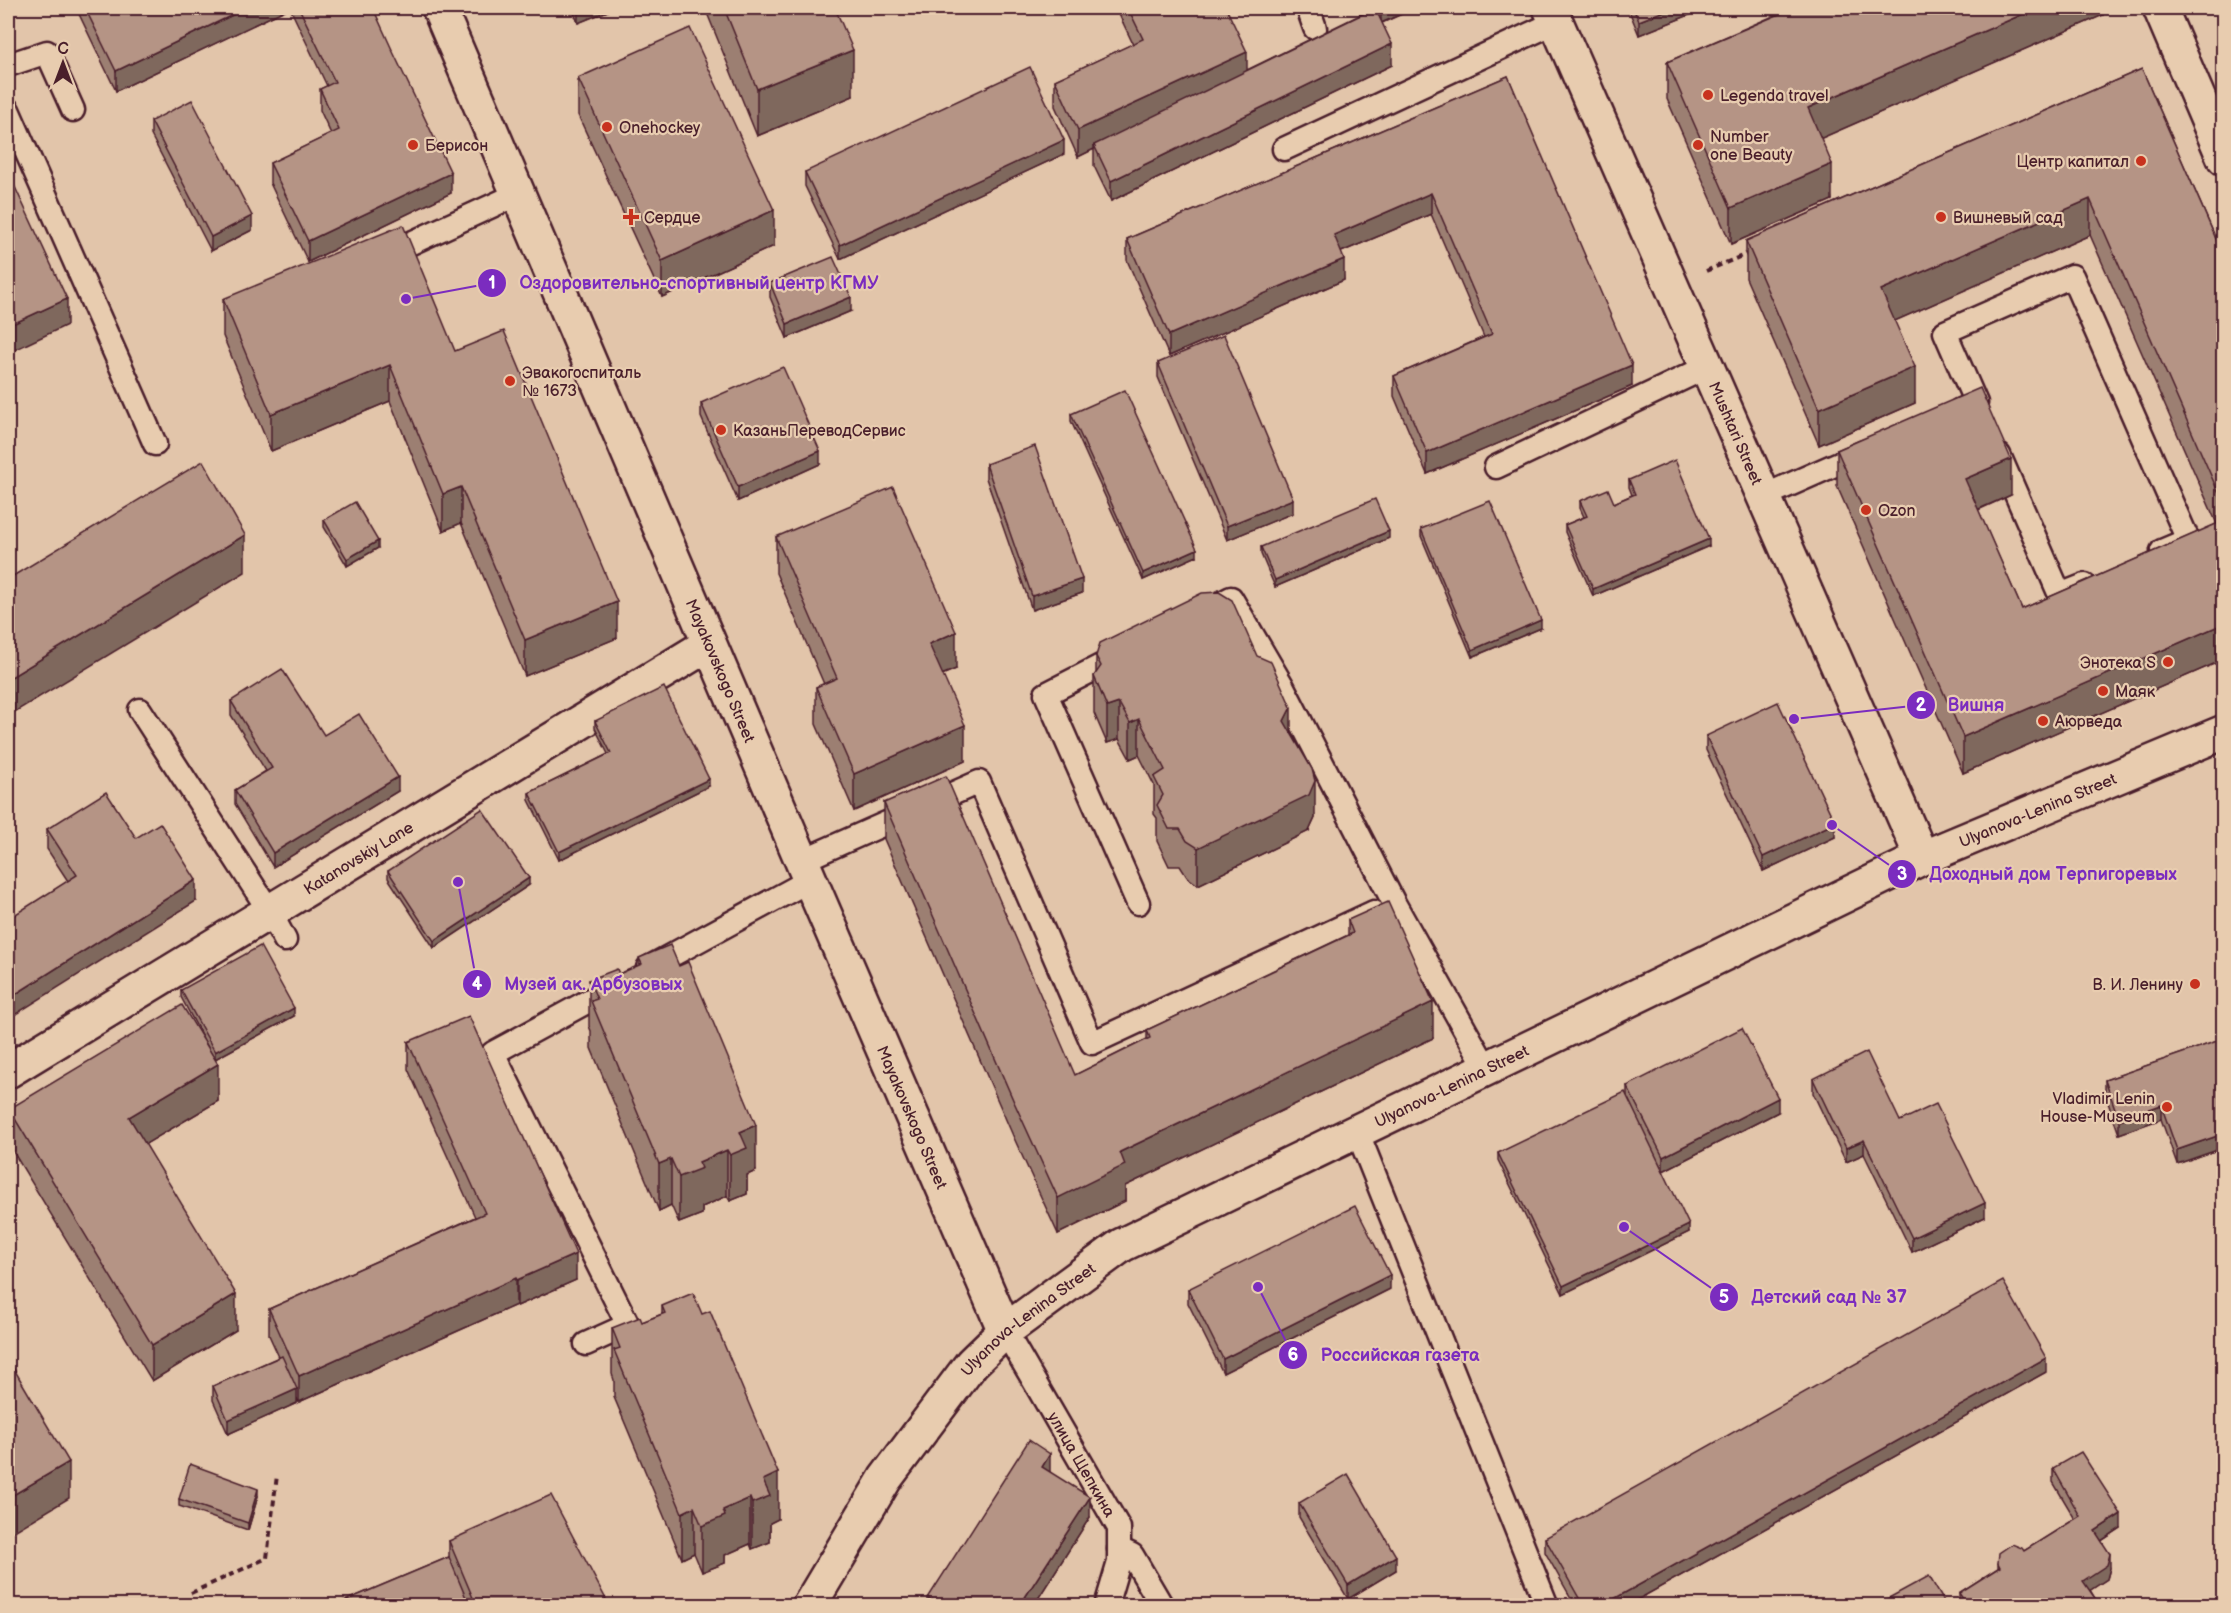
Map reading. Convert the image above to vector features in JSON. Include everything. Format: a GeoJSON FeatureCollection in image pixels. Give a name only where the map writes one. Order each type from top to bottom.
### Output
{"type":"FeatureCollection","features":[{"type":"Feature","properties":{"kind":"street","name":"Mayakovskogo Street"},"geometry":{"type":"LineString","coordinates":[[439,8],[520,193],[709,644],[1005,1331]]}},
{"type":"Feature","properties":{"kind":"street"},"geometry":{"type":"LineString","coordinates":[[2160,8],[2223,158]]}},
{"type":"Feature","properties":{"kind":"street","name":"Mushtari Street"},"geometry":{"type":"LineString","coordinates":[[1553,15],[1922,858]]}},
{"type":"Feature","properties":{"kind":"street","name":"Katanovskiy Lane"},"geometry":{"type":"LineString","coordinates":[[8,1071],[277,926],[709,644]]}},
{"type":"Feature","properties":{"kind":"street","name":"Ulyanova-Lenina Street"},"geometry":{"type":"LineString","coordinates":[[809,1605],[885,1479],[972,1363],[1005,1331],[1122,1245],[1922,858],[2223,732]]}},
{"type":"Feature","properties":{"kind":"lane"},"geometry":{"type":"LineString","coordinates":[[1284,149],[1553,15]]}},
{"type":"Feature","properties":{"kind":"lane"},"geometry":{"type":"LineString","coordinates":[[8,65],[46,52],[73,110]]}},
{"type":"Feature","properties":{"kind":"lane"},"geometry":{"type":"LineString","coordinates":[[8,110],[155,444]]}},
{"type":"Feature","properties":{"kind":"lane"},"geometry":{"type":"LineString","coordinates":[[409,244],[520,193]]}},
{"type":"Feature","properties":{"kind":"lane"},"geometry":{"type":"LineString","coordinates":[[2103,577],[2060,596],[1945,332],[2072,276],[2188,540],[2145,558]]}},
{"type":"Feature","properties":{"kind":"lane"},"geometry":{"type":"LineString","coordinates":[[1496,466],[1707,367]]}},
{"type":"Feature","properties":{"kind":"lane"},"geometry":{"type":"LineString","coordinates":[[1944,417],[1976,403]]}},
{"type":"Feature","properties":{"kind":"lane"},"geometry":{"type":"LineString","coordinates":[[1764,496],[1881,444]]}},
{"type":"Feature","properties":{"kind":"lane"},"geometry":{"type":"LineString","coordinates":[[1180,625],[1231,598],[1282,685],[1394,903],[1486,1069]]}},
{"type":"Feature","properties":{"kind":"lane"},"geometry":{"type":"LineString","coordinates":[[1138,903],[1046,694],[1139,646]]}},
{"type":"Feature","properties":{"kind":"lane"},"geometry":{"type":"LineString","coordinates":[[140,710],[277,926]]}},
{"type":"Feature","properties":{"kind":"lane"},"geometry":{"type":"LineString","coordinates":[[586,1344],[628,1325],[493,1053],[807,870],[979,782],[1092,1043],[1394,903]]}},
{"type":"Feature","properties":{"kind":"lane"},"geometry":{"type":"LineString","coordinates":[[1357,1131],[1547,1605]]}},
{"type":"Feature","properties":{"kind":"lane","name":"улица Щепкина"},"geometry":{"type":"LineString","coordinates":[[1005,1331],[1119,1528],[1119,1562],[1106,1605]]}},
{"type":"Feature","properties":{"kind":"lane"},"geometry":{"type":"LineString","coordinates":[[1119,1549],[1132,1555],[1162,1605]]}},
{"type":"Feature","properties":{"kind":"path"},"geometry":{"type":"LineString","coordinates":[[1672,285],[1759,249]]}},
{"type":"Feature","properties":{"kind":"path"},"geometry":{"type":"LineString","coordinates":[[191,1593],[267,1558],[277,1475]]}},
{"type":"Feature","properties":{"kind":"building"},"geometry":{"type":"Polygon","coordinates":[[[85,8],[247,8],[116,71],[85,8]]]}},
{"type":"Feature","properties":{"kind":"building"},"geometry":{"type":"Polygon","coordinates":[[[299,8],[373,8],[451,173],[308,241],[270,163],[339,130],[320,89],[335,82],[299,8]]]}},
{"type":"Feature","properties":{"kind":"building"},"geometry":{"type":"Polygon","coordinates":[[[724,8],[835,8],[853,50],[757,89],[724,8]]]}},
{"type":"Feature","properties":{"kind":"building"},"geometry":{"type":"Polygon","coordinates":[[[1128,8],[1226,8],[1247,52],[1078,130],[1055,80],[1143,39],[1128,8]]]}},
{"type":"Feature","properties":{"kind":"building"},"geometry":{"type":"Polygon","coordinates":[[[1375,8],[1392,44],[1111,181],[1094,145],[1375,8]]]}},
{"type":"Feature","properties":{"kind":"building"},"geometry":{"type":"Polygon","coordinates":[[[1633,8],[1672,8],[1639,21],[1633,8]]]}},
{"type":"Feature","properties":{"kind":"building"},"geometry":{"type":"Polygon","coordinates":[[[1794,8],[2037,8],[1808,108],[1832,164],[1731,208],[1667,62],[1794,8]]]}},
{"type":"Feature","properties":{"kind":"building"},"geometry":{"type":"Polygon","coordinates":[[[690,28],[774,210],[662,261],[578,78],[690,28]]]}},
{"type":"Feature","properties":{"kind":"building"},"geometry":{"type":"Polygon","coordinates":[[[1030,67],[1064,140],[840,245],[805,172],[1030,67]]]}},
{"type":"Feature","properties":{"kind":"building"},"geometry":{"type":"Polygon","coordinates":[[[2142,69],[2223,255],[2223,503],[2090,199],[1881,290],[1915,367],[1819,409],[1746,241],[2142,69]]]}},
{"type":"Feature","properties":{"kind":"building"},"geometry":{"type":"Polygon","coordinates":[[[1508,76],[1632,365],[1427,453],[1394,376],[1492,334],[1431,193],[1334,235],[1344,259],[1169,335],[1127,239],[1508,76]]]}},
{"type":"Feature","properties":{"kind":"building"},"geometry":{"type":"Polygon","coordinates":[[[192,100],[252,216],[211,237],[151,121],[192,100]]]}},
{"type":"Feature","properties":{"kind":"building"},"geometry":{"type":"Polygon","coordinates":[[[8,172],[67,299],[8,326],[8,172]]]}},
{"type":"Feature","properties":{"kind":"building"},"geometry":{"type":"Polygon","coordinates":[[[403,225],[455,351],[504,331],[617,602],[525,640],[461,487],[443,494],[390,365],[271,414],[223,299],[403,225]]]}},
{"type":"Feature","properties":{"kind":"building"},"geometry":{"type":"Polygon","coordinates":[[[833,257],[851,297],[787,324],[770,283],[833,257]]]}},
{"type":"Feature","properties":{"kind":"building"},"geometry":{"type":"Polygon","coordinates":[[[1224,335],[1293,499],[1227,526],[1158,363],[1224,335]]]}},
{"type":"Feature","properties":{"kind":"building"},"geometry":{"type":"Polygon","coordinates":[[[783,367],[820,451],[738,487],[701,403],[783,367]]]}},
{"type":"Feature","properties":{"kind":"building"},"geometry":{"type":"Polygon","coordinates":[[[1980,388],[2011,459],[1965,479],[2022,609],[2223,521],[2223,624],[1963,737],[1837,450],[1980,388]]]}},
{"type":"Feature","properties":{"kind":"building"},"geometry":{"type":"Polygon","coordinates":[[[1125,390],[1197,549],[1143,573],[1071,414],[1125,390]]]}},
{"type":"Feature","properties":{"kind":"building"},"geometry":{"type":"Polygon","coordinates":[[[1035,446],[1082,579],[1032,596],[986,464],[1035,446]]]}},
{"type":"Feature","properties":{"kind":"building"},"geometry":{"type":"Polygon","coordinates":[[[1675,460],[1709,539],[1593,589],[1565,525],[1587,516],[1580,501],[1608,489],[1614,503],[1635,494],[1629,480],[1675,460]]]}},
{"type":"Feature","properties":{"kind":"building"},"geometry":{"type":"Polygon","coordinates":[[[203,461],[245,535],[8,679],[8,579],[203,461]]]}},
{"type":"Feature","properties":{"kind":"building"},"geometry":{"type":"Polygon","coordinates":[[[893,487],[956,632],[929,644],[965,725],[854,774],[816,687],[837,678],[776,537],[893,487]]]}},
{"type":"Feature","properties":{"kind":"building"},"geometry":{"type":"Polygon","coordinates":[[[1375,499],[1389,531],[1275,580],[1261,547],[1375,499]]]}},
{"type":"Feature","properties":{"kind":"building"},"geometry":{"type":"Polygon","coordinates":[[[1490,501],[1541,620],[1472,650],[1421,529],[1490,501]]]}},
{"type":"Feature","properties":{"kind":"building"},"geometry":{"type":"Polygon","coordinates":[[[355,502],[378,541],[347,559],[324,520],[355,502]]]}},
{"type":"Feature","properties":{"kind":"building"},"geometry":{"type":"Polygon","coordinates":[[[1219,592],[1232,600],[1257,656],[1271,662],[1291,707],[1284,721],[1312,769],[1315,781],[1309,795],[1198,848],[1187,841],[1180,829],[1169,829],[1157,805],[1163,795],[1154,777],[1165,770],[1139,719],[1130,723],[1119,703],[1107,707],[1094,676],[1101,666],[1096,656],[1100,643],[1202,593],[1219,592]]]}},
{"type":"Feature","properties":{"kind":"building"},"geometry":{"type":"Polygon","coordinates":[[[282,669],[324,735],[359,714],[398,777],[273,853],[235,790],[272,768],[231,701],[282,669]]]}},
{"type":"Feature","properties":{"kind":"building"},"geometry":{"type":"Polygon","coordinates":[[[664,687],[709,779],[559,852],[529,793],[611,753],[595,721],[664,687]]]}},
{"type":"Feature","properties":{"kind":"building"},"geometry":{"type":"Polygon","coordinates":[[[1778,702],[1835,823],[1763,857],[1706,736],[1778,702]]]}},
{"type":"Feature","properties":{"kind":"building"},"geometry":{"type":"Polygon","coordinates":[[[946,776],[1075,1075],[1150,1038],[1147,1030],[1353,933],[1348,920],[1388,902],[1433,1002],[1120,1152],[1125,1165],[1058,1198],[884,803],[946,776]]]}},
{"type":"Feature","properties":{"kind":"building"},"geometry":{"type":"Polygon","coordinates":[[[106,792],[136,838],[160,823],[196,880],[8,999],[8,919],[77,875],[47,829],[106,792]]]}},
{"type":"Feature","properties":{"kind":"building"},"geometry":{"type":"Polygon","coordinates":[[[482,809],[529,878],[434,941],[388,871],[482,809]]]}},
{"type":"Feature","properties":{"kind":"building"},"geometry":{"type":"Polygon","coordinates":[[[670,945],[679,966],[688,962],[756,1125],[740,1132],[747,1148],[730,1155],[727,1150],[699,1162],[702,1168],[679,1177],[671,1159],[659,1164],[591,1001],[597,999],[589,980],[617,969],[619,974],[642,964],[639,958],[670,945]]]}},
{"type":"Feature","properties":{"kind":"building"},"geometry":{"type":"Polygon","coordinates":[[[260,946],[294,1008],[215,1052],[181,990],[260,946]]]}},
{"type":"Feature","properties":{"kind":"building"},"geometry":{"type":"Polygon","coordinates":[[[182,1005],[218,1064],[129,1117],[236,1294],[152,1345],[9,1109],[182,1005]]]}},
{"type":"Feature","properties":{"kind":"building"},"geometry":{"type":"Polygon","coordinates":[[[469,1016],[576,1254],[517,1280],[516,1278],[299,1376],[269,1309],[485,1213],[408,1042],[469,1016]]]}},
{"type":"Feature","properties":{"kind":"building"},"geometry":{"type":"Polygon","coordinates":[[[1742,1028],[1778,1098],[1663,1157],[1627,1086],[1742,1028]]]}},
{"type":"Feature","properties":{"kind":"building","name":"Vladimir Lenin House-Museum"},"geometry":{"type":"Polygon","coordinates":[[[2223,1039],[2223,1134],[2177,1150],[2161,1105],[2119,1120],[2105,1080],[2223,1039]]]}},
{"type":"Feature","properties":{"kind":"building"},"geometry":{"type":"Polygon","coordinates":[[[1867,1052],[1900,1121],[1936,1104],[1985,1203],[1912,1238],[1864,1140],[1846,1148],[1813,1079],[1867,1052]]]}},
{"type":"Feature","properties":{"kind":"building"},"geometry":{"type":"Polygon","coordinates":[[[1625,1092],[1689,1225],[1563,1286],[1498,1153],[1625,1092]]]}},
{"type":"Feature","properties":{"kind":"building"},"geometry":{"type":"Polygon","coordinates":[[[1355,1206],[1390,1275],[1223,1359],[1188,1289],[1355,1206]]]}},
{"type":"Feature","properties":{"kind":"building"},"geometry":{"type":"Polygon","coordinates":[[[2003,1281],[2046,1358],[1603,1605],[1583,1605],[1545,1538],[2003,1281]]]}},
{"type":"Feature","properties":{"kind":"building"},"geometry":{"type":"Polygon","coordinates":[[[693,1293],[702,1314],[710,1311],[778,1473],[763,1480],[770,1496],[752,1503],[750,1498],[723,1510],[725,1516],[702,1526],[694,1507],[682,1513],[614,1350],[620,1348],[612,1328],[640,1317],[642,1322],[665,1313],[662,1306],[693,1293]]]}},
{"type":"Feature","properties":{"kind":"building"},"geometry":{"type":"Polygon","coordinates":[[[282,1356],[297,1389],[228,1420],[213,1386],[282,1356]]]}},
{"type":"Feature","properties":{"kind":"building"},"geometry":{"type":"Polygon","coordinates":[[[8,1359],[69,1462],[8,1498],[8,1359]]]}},
{"type":"Feature","properties":{"kind":"building"},"geometry":{"type":"Polygon","coordinates":[[[1029,1440],[1050,1454],[1042,1467],[1090,1497],[1020,1605],[973,1605],[969,1603],[968,1605],[939,1605],[928,1598],[1029,1440]]]}},
{"type":"Feature","properties":{"kind":"building"},"geometry":{"type":"Polygon","coordinates":[[[2081,1452],[2121,1514],[2095,1531],[2110,1554],[2107,1565],[2083,1581],[2099,1604],[1967,1605],[1959,1593],[2000,1567],[1999,1553],[2012,1544],[2024,1551],[2080,1516],[2053,1468],[2081,1452]]]}},
{"type":"Feature","properties":{"kind":"building"},"geometry":{"type":"Polygon","coordinates":[[[190,1464],[258,1489],[248,1523],[179,1499],[190,1464]]]}},
{"type":"Feature","properties":{"kind":"building"},"geometry":{"type":"Polygon","coordinates":[[[1348,1474],[1396,1556],[1348,1585],[1299,1503],[1348,1474]]]}},
{"type":"Feature","properties":{"kind":"building"},"geometry":{"type":"Polygon","coordinates":[[[551,1495],[609,1605],[476,1605],[449,1541],[551,1495]]]}},
{"type":"Feature","properties":{"kind":"building"},"geometry":{"type":"Polygon","coordinates":[[[449,1557],[469,1605],[335,1605],[449,1557]]]}},
{"type":"Feature","properties":{"kind":"building"},"geometry":{"type":"Polygon","coordinates":[[[1929,1576],[1946,1605],[1876,1605],[1929,1576]]]}},
{"type":"Feature","properties":{"kind":"place","name":"Legenda travel"},"geometry":{"type":"Point","coordinates":[1708,95]}},
{"type":"Feature","properties":{"kind":"place","name":"Onehockey"},"geometry":{"type":"Point","coordinates":[607,127]}},
{"type":"Feature","properties":{"kind":"place","name":"Берисон"},"geometry":{"type":"Point","coordinates":[413,145]}},
{"type":"Feature","properties":{"kind":"place","name":"Number one Beauty"},"geometry":{"type":"Point","coordinates":[1698,145]}},
{"type":"Feature","properties":{"kind":"place","name":"Центр капитал"},"geometry":{"type":"Point","coordinates":[2141,161]}},
{"type":"Feature","properties":{"kind":"place","name":"Сердце"},"geometry":{"type":"Point","coordinates":[631,217]}},
{"type":"Feature","properties":{"kind":"place","name":"Вишневый сад"},"geometry":{"type":"Point","coordinates":[1941,217]}},
{"type":"Feature","properties":{"kind":"place","name":"Оздоровительно-спортивный центр КГМУ"},"geometry":{"type":"Point","coordinates":[406,299]}},
{"type":"Feature","properties":{"kind":"place","name":"Эвакогоспиталь № 1673"},"geometry":{"type":"Point","coordinates":[510,381]}},
{"type":"Feature","properties":{"kind":"place","name":"КазаньПереводСервис"},"geometry":{"type":"Point","coordinates":[721,430]}},
{"type":"Feature","properties":{"kind":"place","name":"Ozon"},"geometry":{"type":"Point","coordinates":[1866,510]}},
{"type":"Feature","properties":{"kind":"place","name":"Энотека S"},"geometry":{"type":"Point","coordinates":[2168,662]}},
{"type":"Feature","properties":{"kind":"place","name":"Маяк"},"geometry":{"type":"Point","coordinates":[2103,691]}},
{"type":"Feature","properties":{"kind":"place","name":"Вишня"},"geometry":{"type":"Point","coordinates":[1794,719]}},
{"type":"Feature","properties":{"kind":"place","name":"Аюрведа"},"geometry":{"type":"Point","coordinates":[2043,721]}},
{"type":"Feature","properties":{"kind":"place","name":"Доходный дом Терпигоревых"},"geometry":{"type":"Point","coordinates":[1832,825]}},
{"type":"Feature","properties":{"kind":"place","name":"Музей ак. Арбузовых"},"geometry":{"type":"Point","coordinates":[458,882]}},
{"type":"Feature","properties":{"kind":"place","name":"В. И. Ленину"},"geometry":{"type":"Point","coordinates":[2195,984]}},
{"type":"Feature","properties":{"kind":"place","name":"Vladimir Lenin House-Museum"},"geometry":{"type":"Point","coordinates":[2167,1107]}},
{"type":"Feature","properties":{"kind":"place","name":"Детский сад № 37"},"geometry":{"type":"Point","coordinates":[1624,1227]}},
{"type":"Feature","properties":{"kind":"place","name":"Российская газета"},"geometry":{"type":"Point","coordinates":[1258,1287]}}]}
